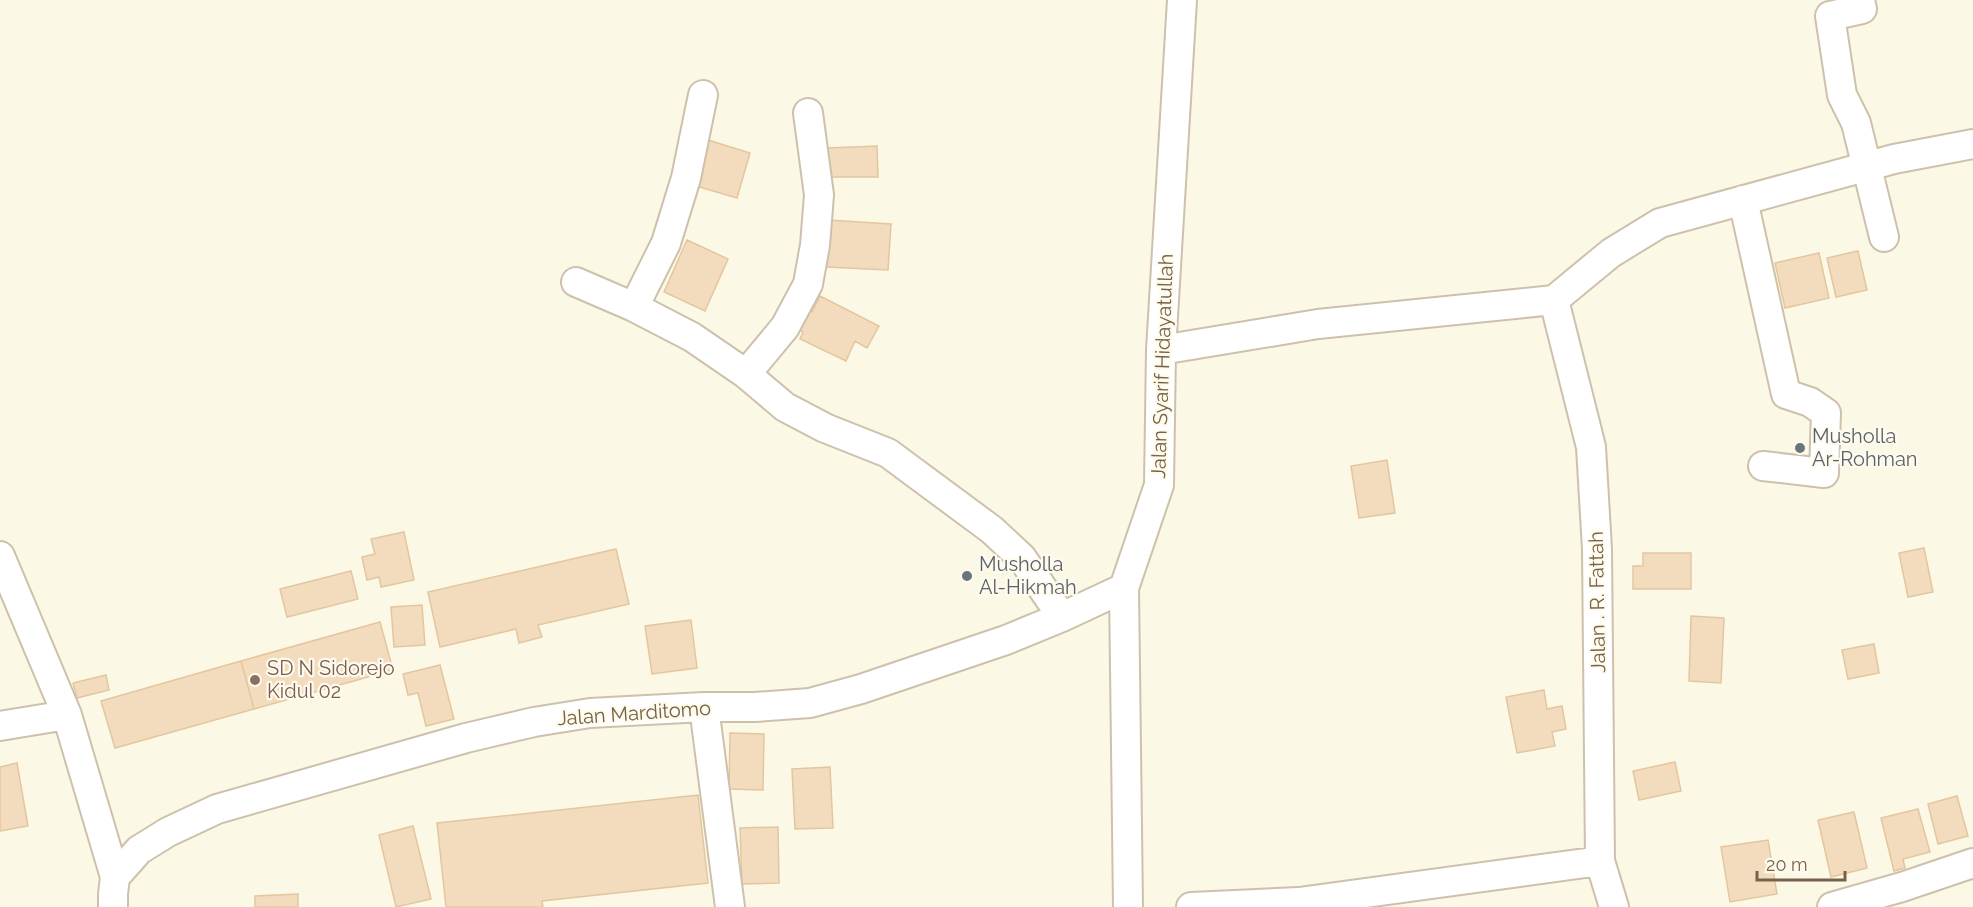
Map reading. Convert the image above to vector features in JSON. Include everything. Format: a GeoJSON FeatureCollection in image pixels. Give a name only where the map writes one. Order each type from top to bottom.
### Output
{"type":"FeatureCollection","features":[{"type":"Feature","properties":{"kind":"street","name":"Jalan Syarif Hidayatullah"},"geometry":{"type":"LineString","coordinates":[[1128,907],[1124,588],[1159,485],[1161,350],[1182,0]]}},
{"type":"Feature","properties":{"kind":"street"},"geometry":{"type":"LineString","coordinates":[[1860,0],[1862,9],[1830,16],[1842,95],[1856,123],[1884,237]]}},
{"type":"Feature","properties":{"kind":"street"},"geometry":{"type":"LineString","coordinates":[[634,307],[666,243],[686,178],[703,95]]}},
{"type":"Feature","properties":{"kind":"street"},"geometry":{"type":"LineString","coordinates":[[746,374],[785,327],[808,284],[815,245],[819,195],[808,113]]}},
{"type":"Feature","properties":{"kind":"street"},"geometry":{"type":"LineString","coordinates":[[1161,350],[1318,324],[1554,300],[1611,253],[1660,223],[1866,166],[1973,144]]}},
{"type":"Feature","properties":{"kind":"street"},"geometry":{"type":"LineString","coordinates":[[1743,200],[1786,394],[1810,402],[1826,413],[1824,473],[1763,466]]}},
{"type":"Feature","properties":{"kind":"street"},"geometry":{"type":"LineString","coordinates":[[576,282],[634,307],[692,338],[746,374],[785,407],[825,428],[888,453],[992,530],[1022,558],[1062,617]]}},
{"type":"Feature","properties":{"kind":"street","name":"Jalan . R. Fattah"},"geometry":{"type":"LineString","coordinates":[[1554,300],[1591,447],[1597,549],[1600,861],[1614,907]]}},
{"type":"Feature","properties":{"kind":"street"},"geometry":{"type":"LineString","coordinates":[[0,555],[67,715],[115,877],[112,894],[113,907]]}},
{"type":"Feature","properties":{"kind":"street","name":"Jalan Marditomo"},"geometry":{"type":"LineString","coordinates":[[115,877],[139,850],[168,832],[217,809],[352,769],[534,722],[590,713],[810,703],[861,689],[1006,640],[1124,588]]}},
{"type":"Feature","properties":{"kind":"street"},"geometry":{"type":"LineString","coordinates":[[704,707],[730,907]]}},
{"type":"Feature","properties":{"kind":"street"},"geometry":{"type":"LineString","coordinates":[[0,726],[67,715]]}},
{"type":"Feature","properties":{"kind":"street"},"geometry":{"type":"LineString","coordinates":[[1191,907],[1368,900],[1600,861]]}},
{"type":"Feature","properties":{"kind":"street"},"geometry":{"type":"LineString","coordinates":[[1832,907],[1902,887],[1973,862]]}},
{"type":"Feature","properties":{"kind":"building"},"geometry":{"type":"Polygon","coordinates":[[[708,140],[750,153],[737,198],[696,186],[708,140]]]}},
{"type":"Feature","properties":{"kind":"building"},"geometry":{"type":"Polygon","coordinates":[[[877,146],[878,177],[828,177],[827,148],[877,146]]]}},
{"type":"Feature","properties":{"kind":"building"},"geometry":{"type":"Polygon","coordinates":[[[828,220],[891,224],[888,270],[826,267],[828,220]]]}},
{"type":"Feature","properties":{"kind":"building"},"geometry":{"type":"Polygon","coordinates":[[[687,240],[728,259],[705,311],[664,292],[687,240]]]}},
{"type":"Feature","properties":{"kind":"building"},"geometry":{"type":"Polygon","coordinates":[[[1858,251],[1867,290],[1836,297],[1827,258],[1858,251]]]}},
{"type":"Feature","properties":{"kind":"building"},"geometry":{"type":"Polygon","coordinates":[[[1819,253],[1829,298],[1785,308],[1775,263],[1819,253]]]}},
{"type":"Feature","properties":{"kind":"building"},"geometry":{"type":"Polygon","coordinates":[[[820,296],[879,326],[867,348],[855,341],[846,361],[800,339],[803,332],[796,328],[806,309],[812,312],[820,296]]]}},
{"type":"Feature","properties":{"kind":"building"},"geometry":{"type":"Polygon","coordinates":[[[1387,460],[1395,513],[1359,518],[1351,466],[1387,460]]]}},
{"type":"Feature","properties":{"kind":"building"},"geometry":{"type":"Polygon","coordinates":[[[404,532],[414,580],[381,587],[379,577],[367,580],[362,557],[375,554],[371,539],[404,532]]]}},
{"type":"Feature","properties":{"kind":"building"},"geometry":{"type":"Polygon","coordinates":[[[1924,548],[1933,592],[1908,597],[1899,553],[1924,548]]]}},
{"type":"Feature","properties":{"kind":"building"},"geometry":{"type":"Polygon","coordinates":[[[616,549],[629,604],[538,625],[542,637],[519,643],[516,629],[440,647],[428,592],[616,549]]]}},
{"type":"Feature","properties":{"kind":"building"},"geometry":{"type":"Polygon","coordinates":[[[1643,553],[1691,553],[1691,589],[1633,589],[1633,566],[1643,566],[1643,553]]]}},
{"type":"Feature","properties":{"kind":"building"},"geometry":{"type":"Polygon","coordinates":[[[351,571],[358,599],[287,617],[280,589],[351,571]]]}},
{"type":"Feature","properties":{"kind":"building"},"geometry":{"type":"Polygon","coordinates":[[[422,605],[425,645],[394,647],[391,607],[422,605]]]}},
{"type":"Feature","properties":{"kind":"building"},"geometry":{"type":"Polygon","coordinates":[[[1691,616],[1724,618],[1721,683],[1689,681],[1691,616]]]}},
{"type":"Feature","properties":{"kind":"building"},"geometry":{"type":"Polygon","coordinates":[[[691,620],[697,668],[652,674],[645,626],[691,620]]]}},
{"type":"Feature","properties":{"kind":"building"},"geometry":{"type":"Polygon","coordinates":[[[380,622],[393,670],[254,709],[241,661],[380,622]]]}},
{"type":"Feature","properties":{"kind":"building"},"geometry":{"type":"Polygon","coordinates":[[[1874,644],[1879,673],[1848,679],[1842,650],[1874,644]]]}},
{"type":"Feature","properties":{"kind":"building"},"geometry":{"type":"Polygon","coordinates":[[[241,661],[254,709],[115,748],[101,701],[241,661]]]}},
{"type":"Feature","properties":{"kind":"building"},"geometry":{"type":"Polygon","coordinates":[[[440,665],[454,719],[426,726],[418,693],[408,695],[403,674],[440,665]]]}},
{"type":"Feature","properties":{"kind":"building"},"geometry":{"type":"Polygon","coordinates":[[[106,675],[109,690],[77,698],[73,683],[106,675]]]}},
{"type":"Feature","properties":{"kind":"building"},"geometry":{"type":"Polygon","coordinates":[[[1544,690],[1547,709],[1562,706],[1566,729],[1552,732],[1555,746],[1517,753],[1506,697],[1544,690]]]}},
{"type":"Feature","properties":{"kind":"building"},"geometry":{"type":"Polygon","coordinates":[[[730,733],[764,734],[763,790],[729,789],[730,733]]]}},
{"type":"Feature","properties":{"kind":"building"},"geometry":{"type":"Polygon","coordinates":[[[1675,762],[1681,791],[1639,800],[1633,771],[1675,762]]]}},
{"type":"Feature","properties":{"kind":"building"},"geometry":{"type":"Polygon","coordinates":[[[17,763],[28,826],[0,831],[0,767],[17,763]]]}},
{"type":"Feature","properties":{"kind":"building"},"geometry":{"type":"Polygon","coordinates":[[[830,767],[833,828],[795,829],[792,769],[830,767]]]}},
{"type":"Feature","properties":{"kind":"building"},"geometry":{"type":"Polygon","coordinates":[[[698,795],[708,883],[542,901],[543,907],[446,907],[437,823],[698,795]]]}},
{"type":"Feature","properties":{"kind":"building"},"geometry":{"type":"Polygon","coordinates":[[[1957,796],[1968,836],[1938,844],[1928,804],[1957,796]]]}},
{"type":"Feature","properties":{"kind":"building"},"geometry":{"type":"Polygon","coordinates":[[[1918,809],[1930,852],[1903,859],[1905,868],[1894,871],[1881,818],[1918,809]]]}},
{"type":"Feature","properties":{"kind":"building"},"geometry":{"type":"Polygon","coordinates":[[[1854,812],[1867,868],[1831,877],[1818,820],[1854,812]]]}},
{"type":"Feature","properties":{"kind":"building"},"geometry":{"type":"Polygon","coordinates":[[[413,826],[431,899],[396,907],[379,835],[413,826]]]}},
{"type":"Feature","properties":{"kind":"building"},"geometry":{"type":"Polygon","coordinates":[[[778,827],[779,883],[742,884],[740,828],[778,827]]]}},
{"type":"Feature","properties":{"kind":"building"},"geometry":{"type":"Polygon","coordinates":[[[1768,840],[1777,894],[1730,902],[1721,847],[1768,840]]]}},
{"type":"Feature","properties":{"kind":"building"},"geometry":{"type":"Polygon","coordinates":[[[298,894],[298,907],[255,907],[255,896],[298,894]]]}},
{"type":"Feature","properties":{"kind":"place","name":"Musholla Ar-Rohman"},"geometry":{"type":"Point","coordinates":[1800,448]}},
{"type":"Feature","properties":{"kind":"place","name":"Musholla Al-Hikmah"},"geometry":{"type":"Point","coordinates":[967,576]}},
{"type":"Feature","properties":{"kind":"place","name":"SD N Sidorejo Kidul 02"},"geometry":{"type":"Point","coordinates":[255,680]}}]}
